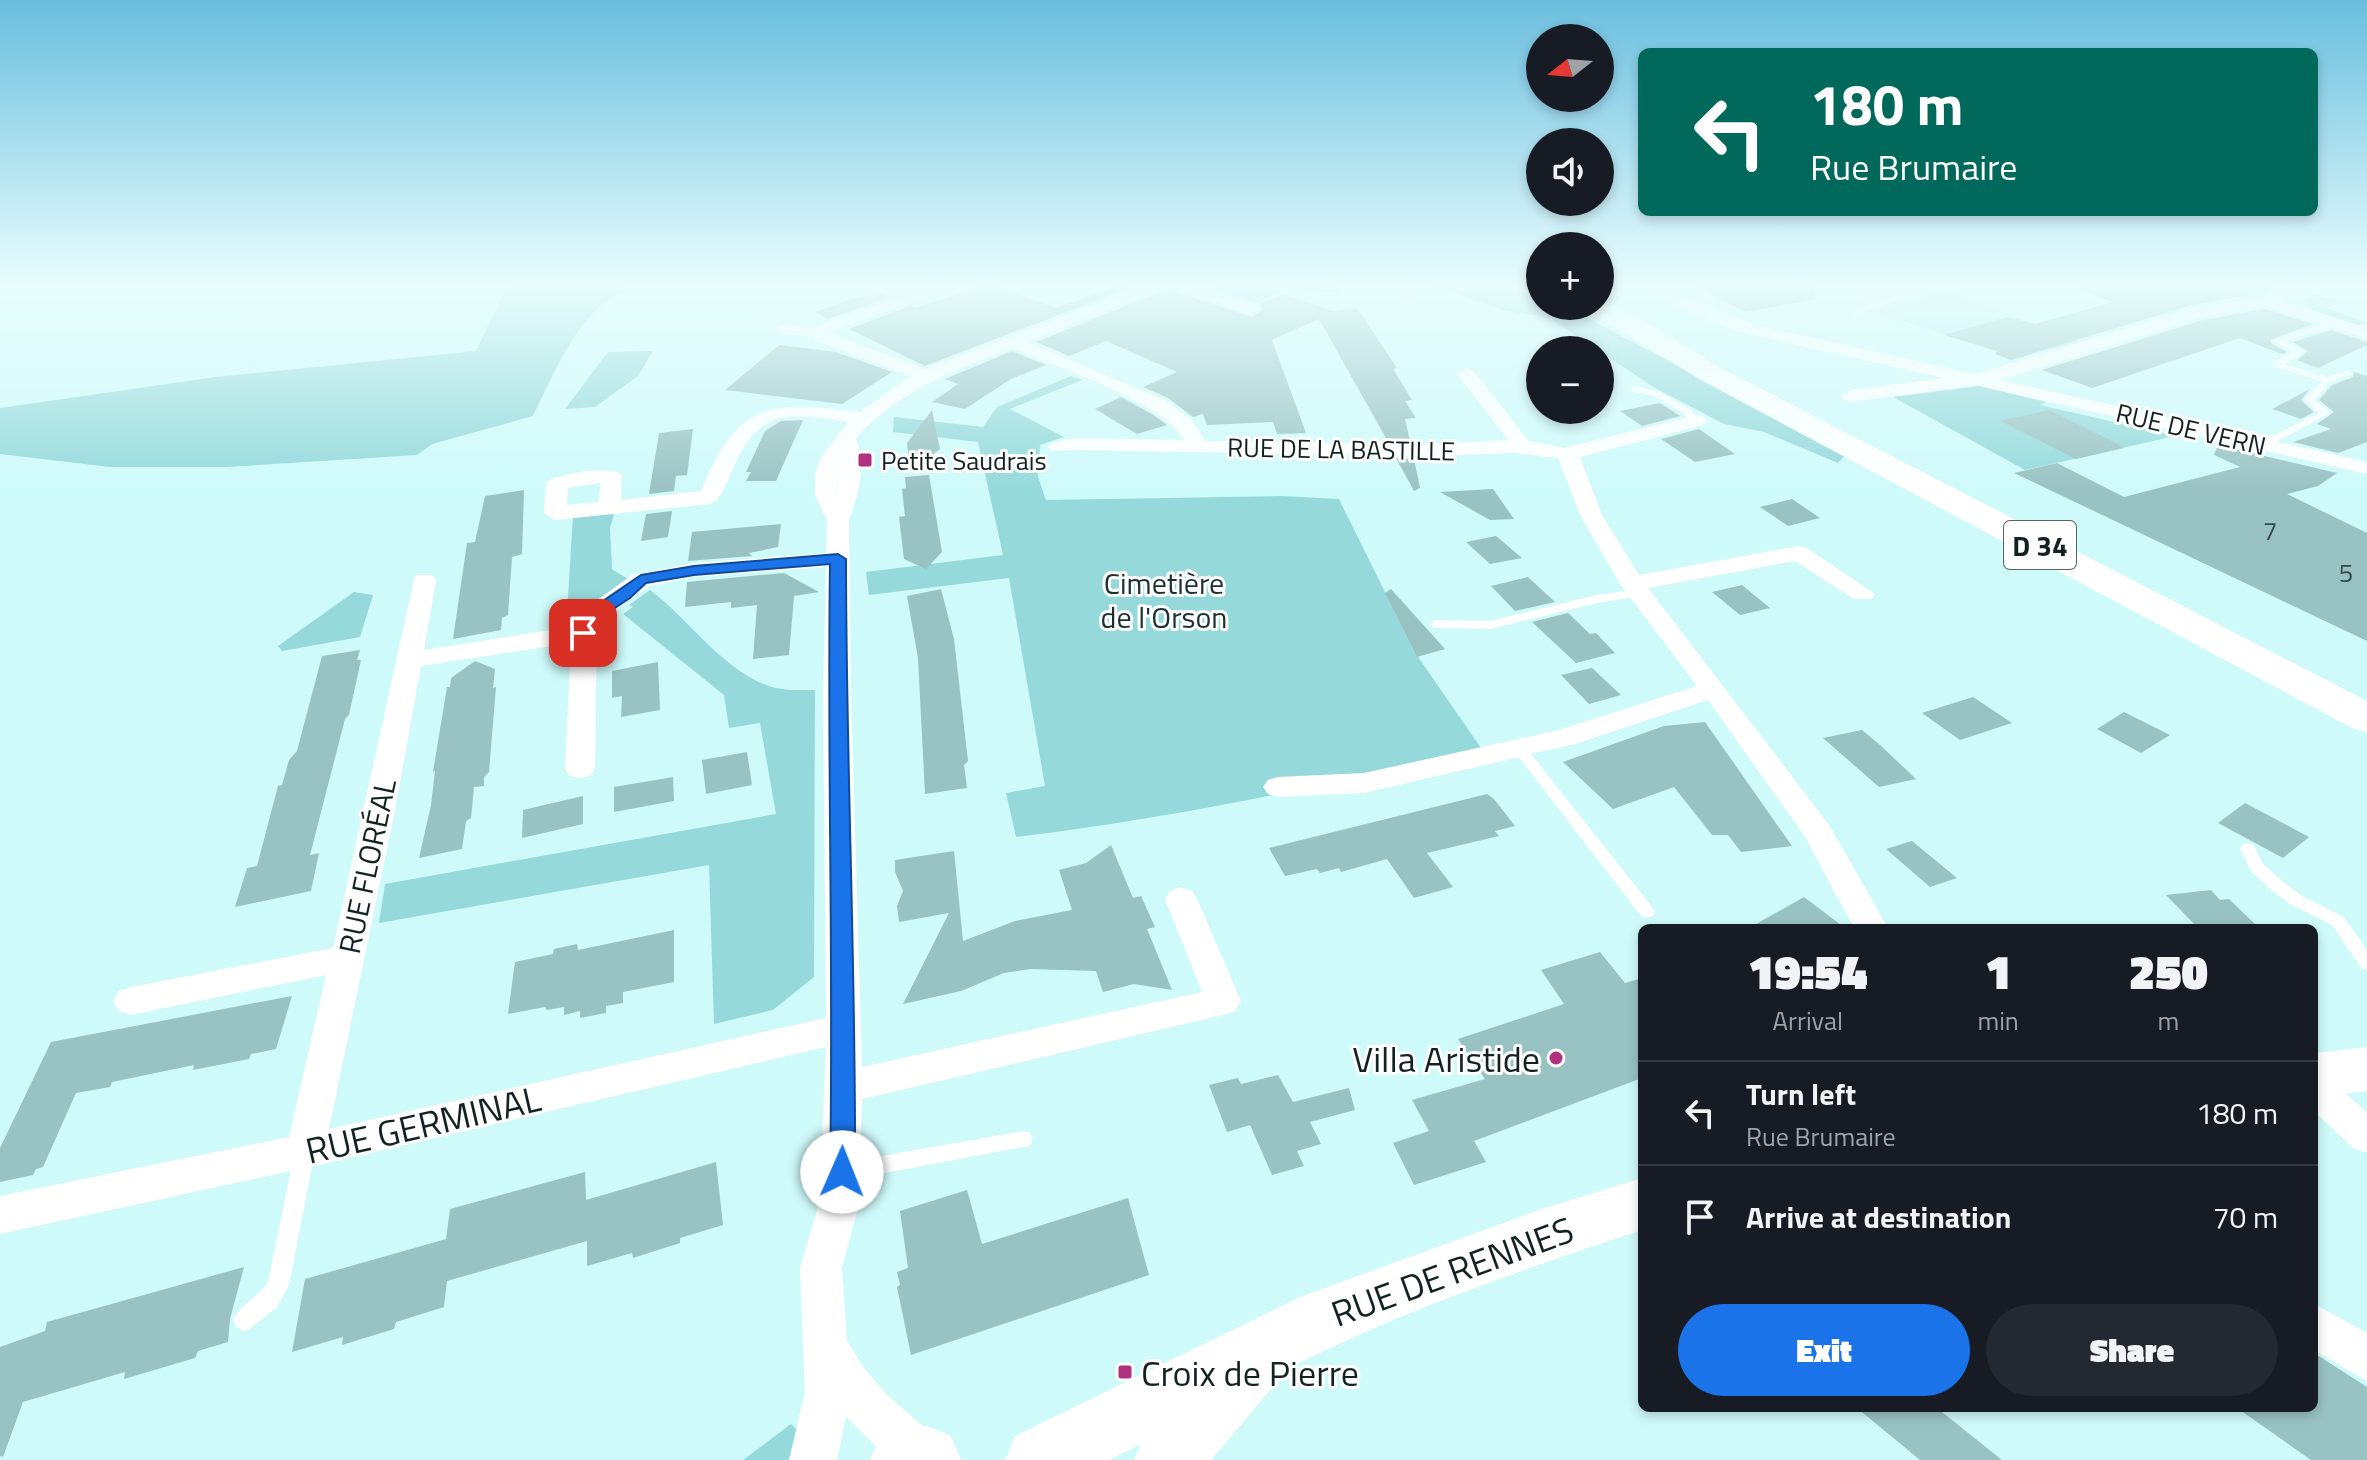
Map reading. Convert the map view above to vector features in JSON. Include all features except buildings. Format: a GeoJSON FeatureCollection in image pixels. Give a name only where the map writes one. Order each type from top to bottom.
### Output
{"type":"FeatureCollection","features":[{"type":"Feature","properties":{"kind":"main road","name":"D 34"},"geometry":{"type":"LineString","coordinates":[[1664,354],[1711,374]]}},
{"type":"Feature","properties":{"kind":"main road","name":"D 34"},"geometry":{"type":"LineString","coordinates":[[1679,354],[1711,374],[2367,718]]}},
{"type":"Feature","properties":{"kind":"main road"},"geometry":{"type":"LineString","coordinates":[[2318,1075],[2367,1069]]}},
{"type":"Feature","properties":{"kind":"main road","name":"RUE DE RENNES"},"geometry":{"type":"LineString","coordinates":[[1039,1460],[1322,1318],[1539,1237],[1638,1205]]}},
{"type":"Feature","properties":{"kind":"main road"},"geometry":{"type":"LineString","coordinates":[[1168,1460],[1265,1347]]}},
{"type":"Feature","properties":{"kind":"main road"},"geometry":{"type":"LineString","coordinates":[[904,1460],[926,1460]]}},
{"type":"Feature","properties":{"kind":"street"},"geometry":{"type":"LineString","coordinates":[[869,354],[925,375]]}},
{"type":"Feature","properties":{"kind":"street"},"geometry":{"type":"LineString","coordinates":[[813,1460],[828,1392],[821,1268],[839,1204],[842,1172],[844,1028],[837,695],[838,520],[848,493],[851,456],[846,439],[862,418],[925,375],[981,354]]}},
{"type":"Feature","properties":{"kind":"street","name":"RUE DE LA BASTILLE"},"geometry":{"type":"LineString","coordinates":[[1041,354],[1160,405],[1185,424],[1198,447],[1524,448],[1551,449],[1565,454],[1695,422]]}},
{"type":"Feature","properties":{"kind":"street","name":"RUE DE VERN"},"geometry":{"type":"LineString","coordinates":[[1862,354],[2367,468]]}},
{"type":"Feature","properties":{"kind":"street"},"geometry":{"type":"LineString","coordinates":[[1851,396],[1973,379],[2066,354]]}},
{"type":"Feature","properties":{"kind":"street"},"geometry":{"type":"LineString","coordinates":[[1466,374],[1524,448]]}},
{"type":"Feature","properties":{"kind":"street"},"geometry":{"type":"LineString","coordinates":[[610,508],[710,497],[729,450],[745,429],[764,415],[796,410],[862,418]]}},
{"type":"Feature","properties":{"kind":"street"},"geometry":{"type":"LineString","coordinates":[[1058,447],[1073,444],[1198,447]]}},
{"type":"Feature","properties":{"kind":"street"},"geometry":{"type":"LineString","coordinates":[[1565,454],[1571,459],[1591,515],[1635,588],[1714,689],[1818,832],[1869,924]]}},
{"type":"Feature","properties":{"kind":"street"},"geometry":{"type":"LineString","coordinates":[[1635,588],[1799,553],[1863,594]]}},
{"type":"Feature","properties":{"kind":"street"},"geometry":{"type":"LineString","coordinates":[[580,769],[584,621],[641,580],[694,570],[838,559]]}},
{"type":"Feature","properties":{"kind":"street","name":"RUE FLORÉAL"},"geometry":{"type":"LineString","coordinates":[[305,1151],[348,958],[424,580]]}},
{"type":"Feature","properties":{"kind":"street"},"geometry":{"type":"LineString","coordinates":[[409,660],[583,633]]}},
{"type":"Feature","properties":{"kind":"street"},"geometry":{"type":"LineString","coordinates":[[1278,787],[1364,783],[1594,729],[1714,689]]}},
{"type":"Feature","properties":{"kind":"street"},"geometry":{"type":"LineString","coordinates":[[844,1087],[1223,1001],[1181,899]]}},
{"type":"Feature","properties":{"kind":"street"},"geometry":{"type":"LineString","coordinates":[[131,1001],[348,958]]}},
{"type":"Feature","properties":{"kind":"street","name":"RUE GERMINAL"},"geometry":{"type":"LineString","coordinates":[[0,1215],[305,1151],[844,1028]]}},
{"type":"Feature","properties":{"kind":"street"},"geometry":{"type":"LineString","coordinates":[[2318,1092],[2367,1136]]}},
{"type":"Feature","properties":{"kind":"street"},"geometry":{"type":"LineString","coordinates":[[2318,1328],[2367,1359]]}},
{"type":"Feature","properties":{"kind":"street"},"geometry":{"type":"LineString","coordinates":[[828,1350],[843,1379],[869,1412],[926,1460]]}},
{"type":"Feature","properties":{"kind":"lane"},"geometry":{"type":"LineString","coordinates":[[2296,354],[2276,364],[2327,380]]}},
{"type":"Feature","properties":{"kind":"lane"},"geometry":{"type":"LineString","coordinates":[[2326,413],[2309,400],[2327,380],[2347,374]]}},
{"type":"Feature","properties":{"kind":"lane"},"geometry":{"type":"LineString","coordinates":[[1634,389],[1657,394],[1690,413],[1695,422]]}},
{"type":"Feature","properties":{"kind":"lane"},"geometry":{"type":"LineString","coordinates":[[2262,445],[2338,408]]}},
{"type":"Feature","properties":{"kind":"lane"},"geometry":{"type":"LineString","coordinates":[[1435,624],[1490,625],[1635,588]]}},
{"type":"Feature","properties":{"kind":"lane"},"geometry":{"type":"LineString","coordinates":[[1519,748],[1647,912]]}},
{"type":"Feature","properties":{"kind":"lane"},"geometry":{"type":"LineString","coordinates":[[2248,848],[2257,867],[2276,885],[2296,900],[2338,921],[2367,963]]}},
{"type":"Feature","properties":{"kind":"lane"},"geometry":{"type":"LineString","coordinates":[[842,1172],[1023,1139]]}},
{"type":"Feature","properties":{"kind":"lane"},"geometry":{"type":"LineString","coordinates":[[244,1320],[269,1300],[278,1285],[305,1151]]}},
{"type":"Feature","properties":{"kind":"shaded area"},"geometry":{"type":"Polygon","coordinates":[[[2007,354],[2033,354],[2019,358],[2007,354]]]}},
{"type":"Feature","properties":{"kind":"green space"},"geometry":{"type":"Polygon","coordinates":[[[445,354],[564,354],[533,416],[432,444],[417,455],[228,467],[110,467],[0,454],[0,408],[216,377],[445,354]]]}},
{"type":"Feature","properties":{"kind":"green space"},"geometry":{"type":"Polygon","coordinates":[[[606,354],[651,354],[638,376],[595,407],[565,409],[606,354]]]}},
{"type":"Feature","properties":{"kind":"green space"},"geometry":{"type":"Polygon","coordinates":[[[1614,354],[1656,354],[1846,454],[1838,463],[1764,432],[1724,424],[1655,388],[1614,361],[1614,354]]]}},
{"type":"Feature","properties":{"kind":"green space","name":"Cimetière de l'Orson"},"geometry":{"type":"Polygon","coordinates":[[[1071,376],[1082,380],[1010,409],[1064,437],[1040,445],[1038,477],[1046,500],[1282,496],[1339,499],[1414,651],[1481,748],[1250,800],[1016,837],[1006,793],[1045,786],[1009,578],[869,595],[866,572],[1003,555],[978,442],[893,432],[894,417],[983,427],[997,407],[1071,376]]]}},
{"type":"Feature","properties":{"kind":"green space"},"geometry":{"type":"Polygon","coordinates":[[[1980,386],[2046,402],[2040,405],[2175,436],[2025,470],[1893,397],[1980,386]]]}},
{"type":"Feature","properties":{"kind":"green space"},"geometry":{"type":"Polygon","coordinates":[[[615,511],[610,528],[612,569],[631,581],[591,604],[566,628],[573,516],[615,511]]]}},
{"type":"Feature","properties":{"kind":"green space"},"geometry":{"type":"Polygon","coordinates":[[[650,590],[719,655],[749,677],[778,688],[815,690],[814,977],[773,1010],[714,1024],[709,865],[379,923],[385,884],[776,814],[760,723],[729,728],[724,695],[623,614],[633,607],[629,605],[650,590]]]}},
{"type":"Feature","properties":{"kind":"green space"},"geometry":{"type":"Polygon","coordinates":[[[354,592],[373,595],[360,637],[282,651],[278,646],[354,592]]]}},
{"type":"Feature","properties":{"kind":"green space"},"geometry":{"type":"Polygon","coordinates":[[[791,1424],[803,1435],[789,1460],[743,1460],[791,1424]]]}},
{"type":"Feature","properties":{"kind":"place","name":"Petite Saudrais"},"geometry":{"type":"Point","coordinates":[865,460]}},
{"type":"Feature","properties":{"kind":"place","name":"Villa Aristide"},"geometry":{"type":"Point","coordinates":[1556,1058]}},
{"type":"Feature","properties":{"kind":"place","name":"Croix de Pierre"},"geometry":{"type":"Point","coordinates":[1125,1372]}},
{"type":"Feature","properties":{"kind":"route"},"geometry":{"type":"LineString","coordinates":[[583,633],[584,621],[641,580],[694,570],[838,559],[837,695],[844,1028],[842,1172]]}}]}
